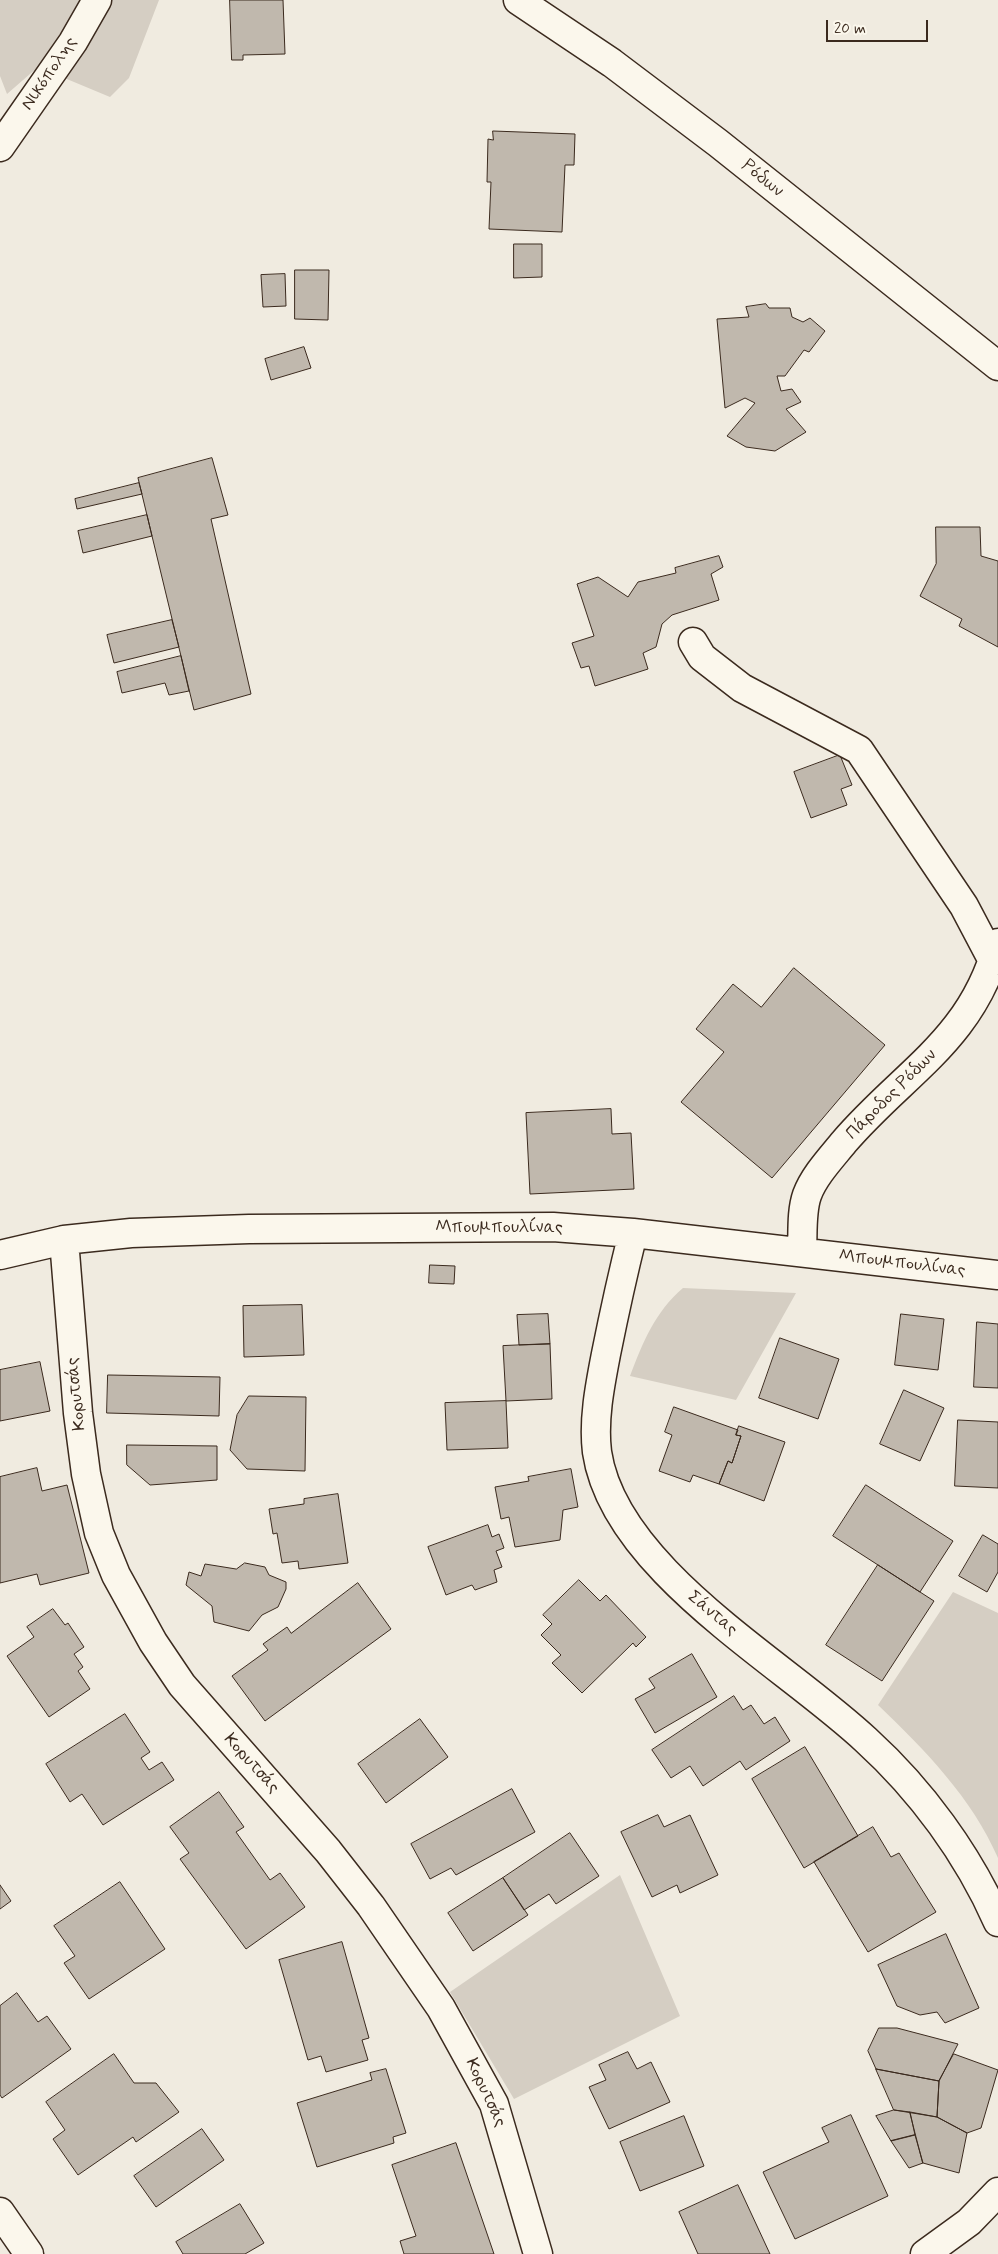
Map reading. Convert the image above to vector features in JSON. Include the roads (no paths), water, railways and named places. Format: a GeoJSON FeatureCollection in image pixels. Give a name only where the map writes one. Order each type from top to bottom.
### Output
{"type":"FeatureCollection","features":[{"type":"Feature","properties":{"kind":"street","name":"Νικόπολης"},"geometry":{"type":"LineString","coordinates":[[0,147],[73,42],[97,0]]}},
{"type":"Feature","properties":{"kind":"street","name":"Ρόδων"},"geometry":{"type":"LineString","coordinates":[[518,0],[612,63],[710,138],[998,366]]}},
{"type":"Feature","properties":{"kind":"street"},"geometry":{"type":"LineString","coordinates":[[693,642],[702,657],[742,688],[859,750],[995,952]]}},
{"type":"Feature","properties":{"kind":"street","name":"Πάροδος Ρόδων"},"geometry":{"type":"LineString","coordinates":[[802,1252],[805,1201],[813,1184],[852,1132],[946,1042],[964,1020],[995,952]]}},
{"type":"Feature","properties":{"kind":"street","name":"Μπουμπουλίνας"},"geometry":{"type":"LineString","coordinates":[[0,1255],[64,1240],[131,1233],[259,1229],[554,1227],[633,1233],[998,1275]]}},
{"type":"Feature","properties":{"kind":"street","name":"Σάντας"},"geometry":{"type":"LineString","coordinates":[[633,1233],[603,1370],[596,1428],[601,1471],[618,1511],[644,1549],[677,1584],[846,1722],[902,1776],[926,1805],[956,1847],[987,1899],[998,1922]]}},
{"type":"Feature","properties":{"kind":"street","name":"Κορυτσάς"},"geometry":{"type":"LineString","coordinates":[[64,1240],[78,1413],[86,1474],[99,1533],[116,1576],[149,1635],[177,1679],[328,1851],[371,1906],[441,2008],[494,2104],[538,2254]]}},
{"type":"Feature","properties":{"kind":"street"},"geometry":{"type":"LineString","coordinates":[[925,2254],[969,2222],[998,2192]]}},
{"type":"Feature","properties":{"kind":"street"},"geometry":{"type":"LineString","coordinates":[[0,2212],[29,2254]]}}]}
